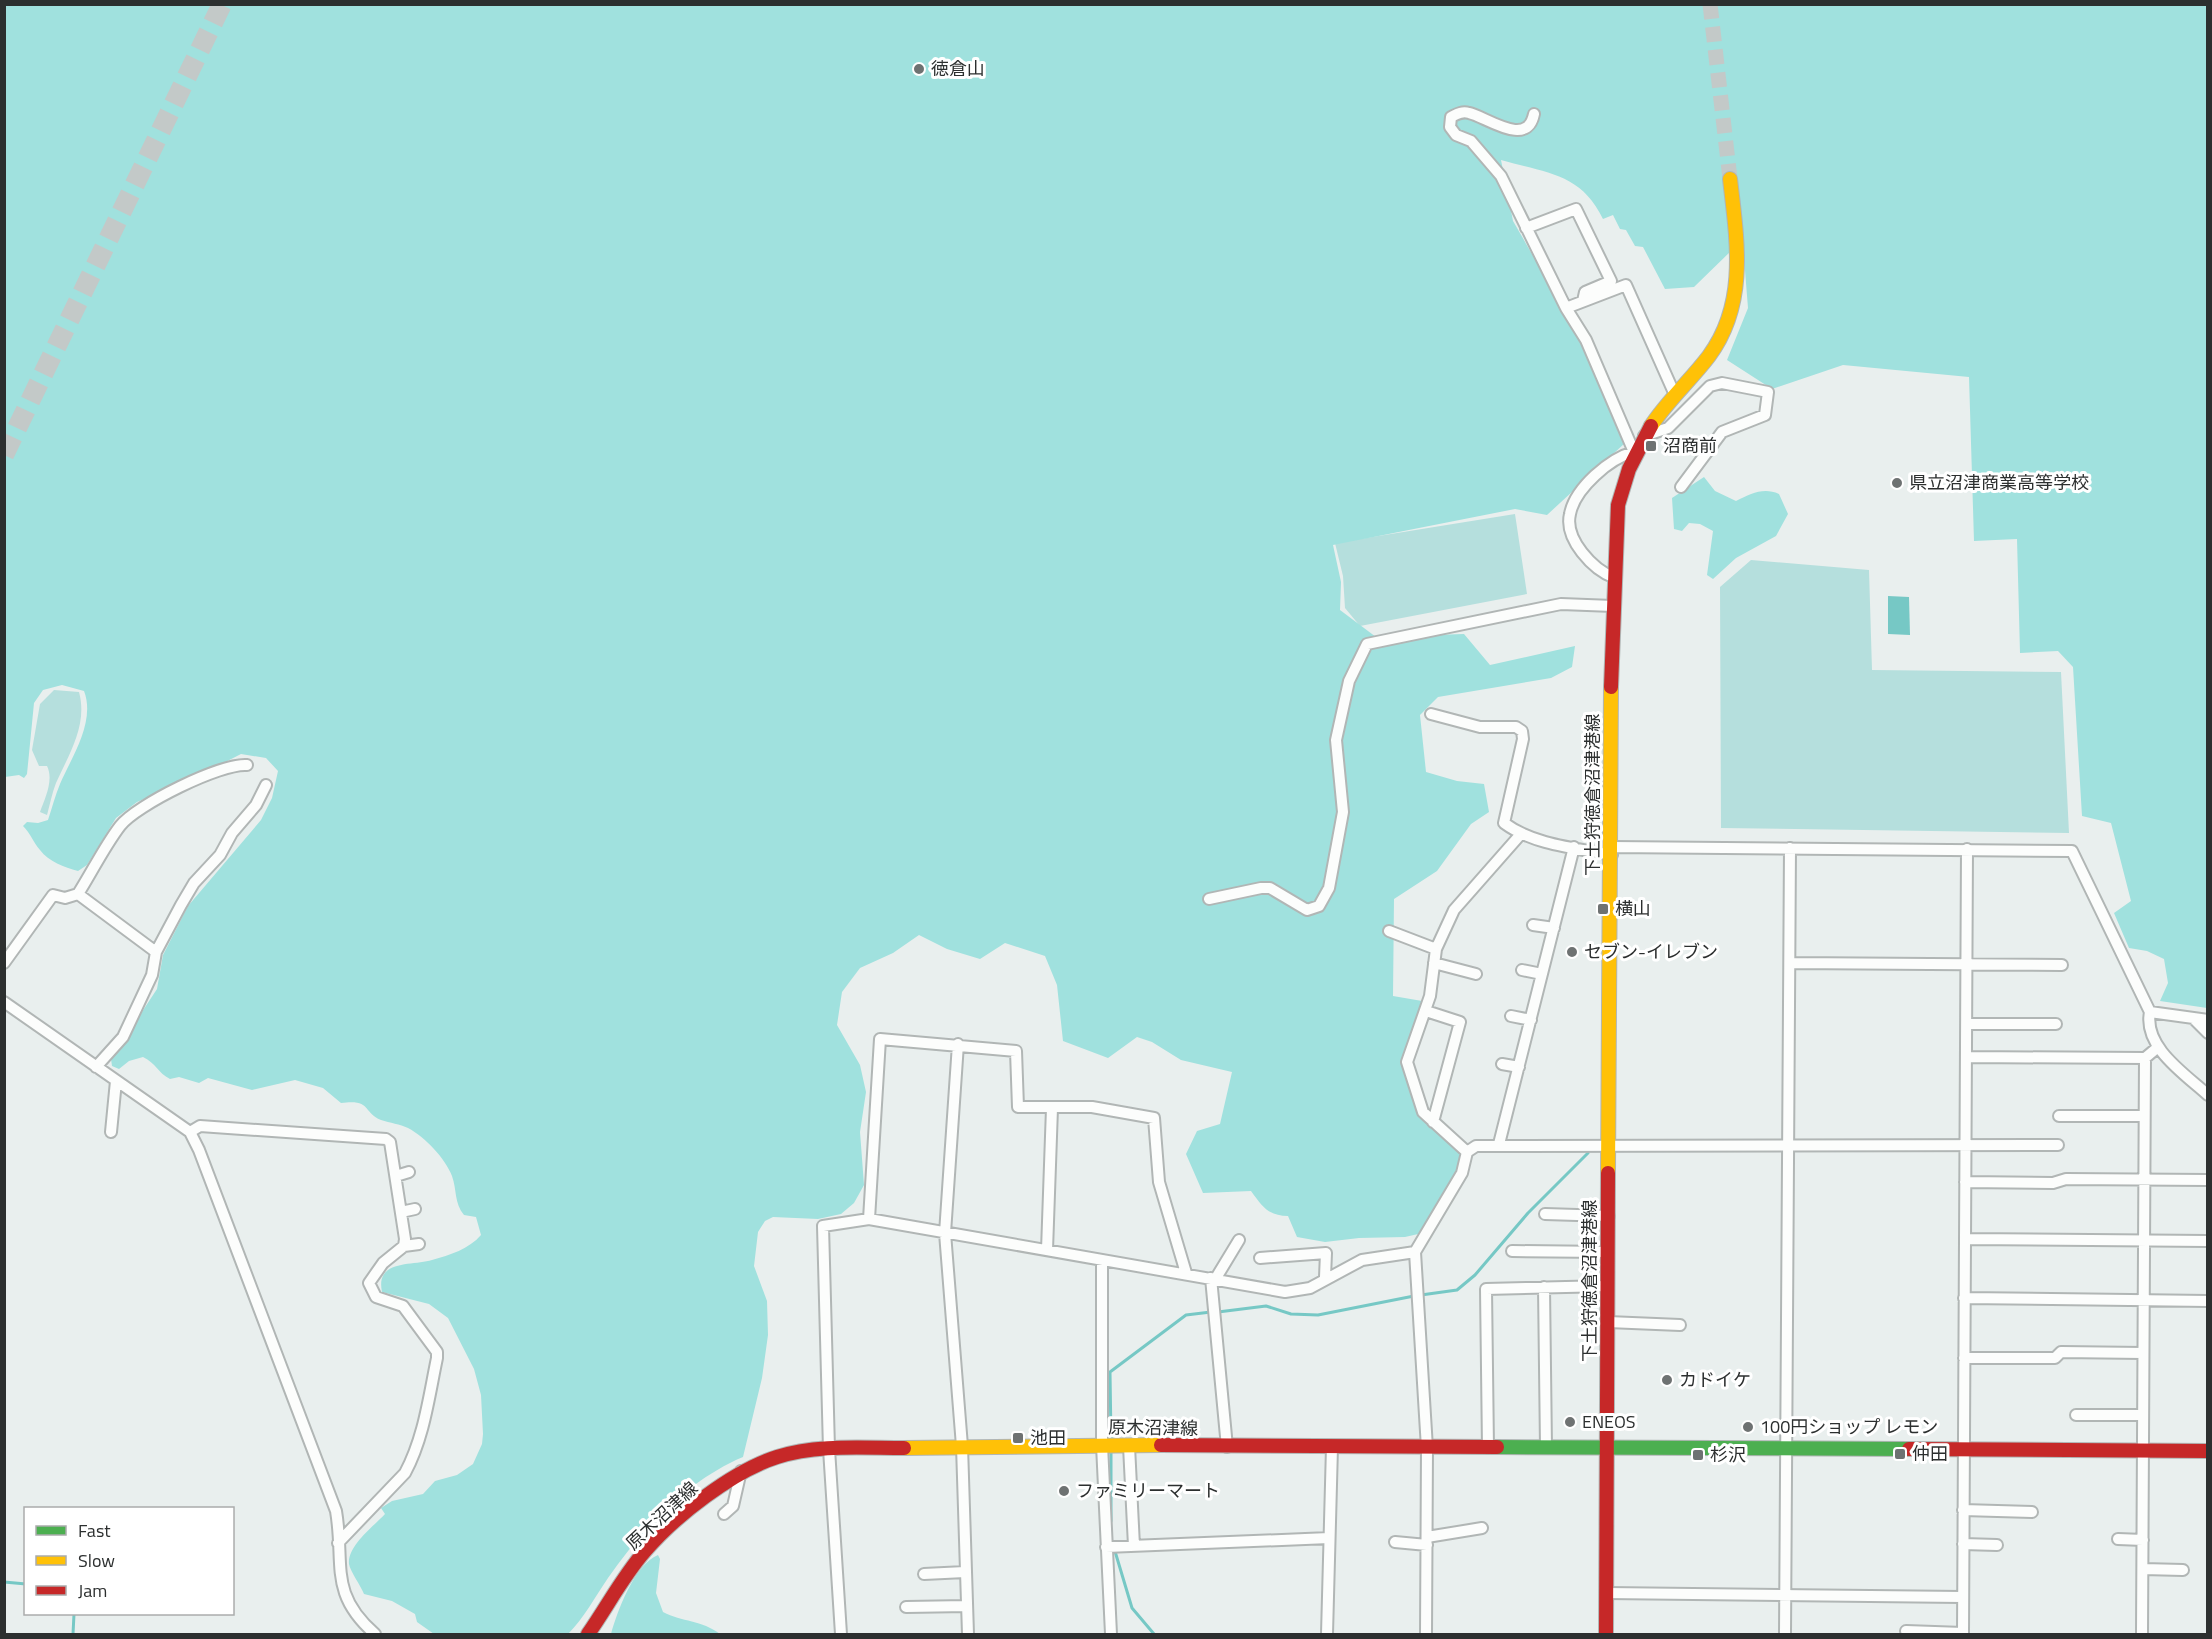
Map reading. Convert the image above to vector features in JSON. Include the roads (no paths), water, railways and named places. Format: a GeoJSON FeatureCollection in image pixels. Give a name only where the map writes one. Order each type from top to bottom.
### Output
{"type":"FeatureCollection","features":[{"type":"Feature","properties":{"kind":"main road","name":"下土狩徳倉沼津港線"},"geometry":{"type":"LineString","coordinates":[[1607,1448],[1613,606],[1618,505],[1623,480],[1634,452],[1659,413],[1710,358],[1732,312],[1739,266],[1730,179]]}},
{"type":"Feature","properties":{"kind":"main road","name":"原木沼津線"},"geometry":{"type":"LineString","coordinates":[[588,1635],[645,1551],[692,1508],[741,1471],[779,1456],[829,1449],[1113,1445],[2208,1450]]}},
{"type":"Feature","properties":{"kind":"main road"},"geometry":{"type":"LineString","coordinates":[[1606,1635],[1607,1448]]}},
{"type":"Feature","properties":{"kind":"street"},"geometry":{"type":"LineString","coordinates":[[1534,114],[1525,127],[1517,129],[1500,127],[1471,113],[1460,112],[1451,117],[1449,127],[1456,135],[1471,141],[1501,176],[1566,308],[1586,340],[1634,452],[1620,456],[1587,483],[1570,514],[1570,530],[1586,559],[1603,574],[1614,578]]}},
{"type":"Feature","properties":{"kind":"street"},"geometry":{"type":"LineString","coordinates":[[1526,228],[1576,209],[1611,281],[1585,292],[1583,301]]}},
{"type":"Feature","properties":{"kind":"street"},"geometry":{"type":"LineString","coordinates":[[1566,308],[1626,285],[1675,395]]}},
{"type":"Feature","properties":{"kind":"street"},"geometry":{"type":"LineString","coordinates":[[1644,436],[1668,428],[1710,386],[1722,383],[1768,392],[1765,415],[1722,432],[1681,487]]}},
{"type":"Feature","properties":{"kind":"street"},"geometry":{"type":"LineString","coordinates":[[1209,899],[1270,888],[1307,910],[1319,906],[1329,888],[1344,812],[1336,740],[1348,681],[1367,644],[1561,604],[1613,606]]}},
{"type":"Feature","properties":{"kind":"street"},"geometry":{"type":"LineString","coordinates":[[1431,714],[1480,727],[1516,727],[1522,732],[1523,739],[1504,823],[1520,835],[1574,847],[1612,851],[1790,849],[2073,851],[2150,1012],[2149,1019],[2157,1047],[2208,1095]]}},
{"type":"Feature","properties":{"kind":"street"},"geometry":{"type":"LineString","coordinates":[[4,963],[53,895],[65,898],[78,894],[120,826],[134,812],[175,789],[236,764],[248,765]]}},
{"type":"Feature","properties":{"kind":"street"},"geometry":{"type":"LineString","coordinates":[[96,1067],[123,1037],[152,975],[156,952],[194,883],[220,855],[232,832],[264,792],[266,785]]}},
{"type":"Feature","properties":{"kind":"street"},"geometry":{"type":"LineString","coordinates":[[1467,1152],[1423,1112],[1407,1062],[1426,1011],[1436,949],[1454,910],[1520,835]]}},
{"type":"Feature","properties":{"kind":"street"},"geometry":{"type":"LineString","coordinates":[[1499,1144],[1574,847]]}},
{"type":"Feature","properties":{"kind":"street"},"geometry":{"type":"LineString","coordinates":[[1785,1635],[1790,849]]}},
{"type":"Feature","properties":{"kind":"street"},"geometry":{"type":"LineString","coordinates":[[1905,1631],[1963,1634],[1967,849]]}},
{"type":"Feature","properties":{"kind":"street"},"geometry":{"type":"LineString","coordinates":[[78,894],[156,952]]}},
{"type":"Feature","properties":{"kind":"street"},"geometry":{"type":"LineString","coordinates":[[1533,925],[1554,928]]}},
{"type":"Feature","properties":{"kind":"street"},"geometry":{"type":"LineString","coordinates":[[1389,931],[1436,949]]}},
{"type":"Feature","properties":{"kind":"street"},"geometry":{"type":"LineString","coordinates":[[1434,963],[1476,974]]}},
{"type":"Feature","properties":{"kind":"street"},"geometry":{"type":"LineString","coordinates":[[1791,963],[2062,965]]}},
{"type":"Feature","properties":{"kind":"street"},"geometry":{"type":"LineString","coordinates":[[1522,970],[1542,974]]}},
{"type":"Feature","properties":{"kind":"street"},"geometry":{"type":"LineString","coordinates":[[4,1002],[190,1132],[199,1150],[336,1511],[340,1580],[355,1612],[375,1635]]}},
{"type":"Feature","properties":{"kind":"street"},"geometry":{"type":"LineString","coordinates":[[1426,1011],[1460,1022],[1433,1122]]}},
{"type":"Feature","properties":{"kind":"street"},"geometry":{"type":"LineString","coordinates":[[2150,1012],[2208,1020]]}},
{"type":"Feature","properties":{"kind":"street"},"geometry":{"type":"LineString","coordinates":[[1511,1016],[1531,1020]]}},
{"type":"Feature","properties":{"kind":"street"},"geometry":{"type":"LineString","coordinates":[[2192,1018],[2208,1033]]}},
{"type":"Feature","properties":{"kind":"street"},"geometry":{"type":"LineString","coordinates":[[1966,1024],[2056,1024]]}},
{"type":"Feature","properties":{"kind":"street"},"geometry":{"type":"LineString","coordinates":[[869,1219],[880,1039],[958,1044],[1016,1051],[1018,1107],[1092,1107],[1154,1118],[1159,1182],[1186,1273]]}},
{"type":"Feature","properties":{"kind":"street"},"geometry":{"type":"LineString","coordinates":[[958,1044],[945,1233],[962,1446],[968,1635]]}},
{"type":"Feature","properties":{"kind":"street"},"geometry":{"type":"LineString","coordinates":[[1966,1057],[2145,1058],[2157,1047]]}},
{"type":"Feature","properties":{"kind":"street"},"geometry":{"type":"LineString","coordinates":[[2142,1635],[2145,1058]]}},
{"type":"Feature","properties":{"kind":"street"},"geometry":{"type":"LineString","coordinates":[[1502,1064],[1519,1067]]}},
{"type":"Feature","properties":{"kind":"street"},"geometry":{"type":"LineString","coordinates":[[111,1132],[116,1082]]}},
{"type":"Feature","properties":{"kind":"street"},"geometry":{"type":"LineString","coordinates":[[1047,1250],[1052,1108]]}},
{"type":"Feature","properties":{"kind":"street"},"geometry":{"type":"LineString","coordinates":[[2059,1116],[2144,1116]]}},
{"type":"Feature","properties":{"kind":"street"},"geometry":{"type":"LineString","coordinates":[[190,1132],[200,1126],[386,1139],[390,1142],[396,1176],[404,1246]]}},
{"type":"Feature","properties":{"kind":"street"},"geometry":{"type":"LineString","coordinates":[[1426,1635],[1427,1448],[1415,1252],[1462,1173],[1467,1152],[1476,1146],[1499,1144],[2058,1145]]}},
{"type":"Feature","properties":{"kind":"street"},"geometry":{"type":"LineString","coordinates":[[396,1176],[409,1172]]}},
{"type":"Feature","properties":{"kind":"street"},"geometry":{"type":"LineString","coordinates":[[1965,1182],[2053,1183],[2066,1179],[2144,1178],[2208,1180]]}},
{"type":"Feature","properties":{"kind":"street"},"geometry":{"type":"LineString","coordinates":[[401,1212],[415,1209]]}},
{"type":"Feature","properties":{"kind":"street"},"geometry":{"type":"LineString","coordinates":[[1545,1214],[1609,1216]]}},
{"type":"Feature","properties":{"kind":"street"},"geometry":{"type":"LineString","coordinates":[[841,1635],[829,1449],[823,1226],[869,1219],[1285,1292],[1310,1287],[1325,1277],[1362,1260],[1415,1252]]}},
{"type":"Feature","properties":{"kind":"street"},"geometry":{"type":"LineString","coordinates":[[1965,1239],[2208,1242]]}},
{"type":"Feature","properties":{"kind":"street"},"geometry":{"type":"LineString","coordinates":[[1227,1447],[1213,1278],[1239,1240]]}},
{"type":"Feature","properties":{"kind":"street"},"geometry":{"type":"LineString","coordinates":[[338,1543],[405,1473],[424,1424],[437,1352],[403,1306],[376,1297],[369,1283],[383,1263],[404,1246],[419,1244]]}},
{"type":"Feature","properties":{"kind":"street"},"geometry":{"type":"LineString","coordinates":[[1512,1251],[1608,1252]]}},
{"type":"Feature","properties":{"kind":"street"},"geometry":{"type":"LineString","coordinates":[[1260,1258],[1326,1253],[1325,1277]]}},
{"type":"Feature","properties":{"kind":"street"},"geometry":{"type":"LineString","coordinates":[[1102,1260],[1113,1445],[1106,1547],[1111,1635]]}},
{"type":"Feature","properties":{"kind":"street"},"geometry":{"type":"LineString","coordinates":[[1488,1448],[1486,1289],[1608,1286]]}},
{"type":"Feature","properties":{"kind":"street"},"geometry":{"type":"LineString","coordinates":[[1544,1287],[1546,1448]]}},
{"type":"Feature","properties":{"kind":"street"},"geometry":{"type":"LineString","coordinates":[[1964,1298],[2208,1301]]}},
{"type":"Feature","properties":{"kind":"street"},"geometry":{"type":"LineString","coordinates":[[1608,1322],[1680,1324]]}},
{"type":"Feature","properties":{"kind":"street"},"geometry":{"type":"LineString","coordinates":[[1964,1358],[2055,1358],[2061,1352],[2144,1353]]}},
{"type":"Feature","properties":{"kind":"street"},"geometry":{"type":"LineString","coordinates":[[2076,1415],[2144,1415]]}},
{"type":"Feature","properties":{"kind":"street"},"geometry":{"type":"LineString","coordinates":[[1113,1445],[1134,1546]]}},
{"type":"Feature","properties":{"kind":"street"},"geometry":{"type":"LineString","coordinates":[[1327,1635],[1332,1447]]}},
{"type":"Feature","properties":{"kind":"street"},"geometry":{"type":"LineString","coordinates":[[724,1514],[733,1506],[741,1471]]}},
{"type":"Feature","properties":{"kind":"street"},"geometry":{"type":"LineString","coordinates":[[1963,1510],[2032,1512]]}},
{"type":"Feature","properties":{"kind":"street"},"geometry":{"type":"LineString","coordinates":[[1395,1542],[1427,1541],[1482,1528]]}},
{"type":"Feature","properties":{"kind":"street"},"geometry":{"type":"LineString","coordinates":[[1106,1547],[1329,1538]]}},
{"type":"Feature","properties":{"kind":"street"},"geometry":{"type":"LineString","coordinates":[[2118,1539],[2143,1540]]}},
{"type":"Feature","properties":{"kind":"street"},"geometry":{"type":"LineString","coordinates":[[1963,1544],[1997,1545]]}},
{"type":"Feature","properties":{"kind":"street"},"geometry":{"type":"LineString","coordinates":[[2143,1569],[2183,1570]]}},
{"type":"Feature","properties":{"kind":"street"},"geometry":{"type":"LineString","coordinates":[[924,1574],[965,1572]]}},
{"type":"Feature","properties":{"kind":"street"},"geometry":{"type":"LineString","coordinates":[[1606,1593],[1962,1597]]}},
{"type":"Feature","properties":{"kind":"street"},"geometry":{"type":"LineString","coordinates":[[906,1607],[967,1606]]}},
{"type":"Feature","properties":{"kind":"waterway"},"geometry":{"type":"LineString","coordinates":[[1421,1295],[1457,1290],[1475,1275],[1528,1213],[1588,1153]]}},
{"type":"Feature","properties":{"kind":"waterway"},"geometry":{"type":"LineString","coordinates":[[1218,1312],[1266,1306],[1291,1314],[1318,1315],[1414,1296]]}},
{"type":"Feature","properties":{"kind":"waterway"},"geometry":{"type":"LineString","coordinates":[[1111,1440],[1110,1372],[1186,1315],[1211,1312]]}},
{"type":"Feature","properties":{"kind":"waterway"},"geometry":{"type":"LineString","coordinates":[[1111,1450],[1111,1521]]}},
{"type":"Feature","properties":{"kind":"waterway"},"geometry":{"type":"LineString","coordinates":[[1114,1548],[1132,1608],[1154,1634]]}},
{"type":"Feature","properties":{"kind":"waterway"},"geometry":{"type":"LineString","coordinates":[[4,1582],[24,1584]]}},
{"type":"Feature","properties":{"kind":"waterway"},"geometry":{"type":"LineString","coordinates":[[73,1634],[74,1615]]}},
{"type":"Feature","properties":{"kind":"tunnel"},"geometry":{"type":"LineString","coordinates":[[4,455],[222,4]]}},
{"type":"Feature","properties":{"kind":"tunnel"},"geometry":{"type":"LineString","coordinates":[[1710,4],[1730,179]]}},
{"type":"Feature","properties":{"kind":"place","name":"徳倉山"},"geometry":{"type":"Point","coordinates":[919,69]}},
{"type":"Feature","properties":{"kind":"place","name":"沼商前"},"geometry":{"type":"Point","coordinates":[1651,446]}},
{"type":"Feature","properties":{"kind":"place","name":"県立沼津商業高等学校"},"geometry":{"type":"Point","coordinates":[1897,483]}},
{"type":"Feature","properties":{"kind":"place","name":"横山"},"geometry":{"type":"Point","coordinates":[1603,909]}},
{"type":"Feature","properties":{"kind":"place","name":"セブン-イレブン"},"geometry":{"type":"Point","coordinates":[1572,952]}},
{"type":"Feature","properties":{"kind":"place","name":"カドイケ"},"geometry":{"type":"Point","coordinates":[1667,1380]}},
{"type":"Feature","properties":{"kind":"place","name":"ENEOS"},"geometry":{"type":"Point","coordinates":[1570,1422]}},
{"type":"Feature","properties":{"kind":"place","name":"100円ショップ レモン"},"geometry":{"type":"Point","coordinates":[1748,1427]}},
{"type":"Feature","properties":{"kind":"place","name":"池田"},"geometry":{"type":"Point","coordinates":[1018,1438]}},
{"type":"Feature","properties":{"kind":"place","name":"仲田"},"geometry":{"type":"Point","coordinates":[1900,1454]}},
{"type":"Feature","properties":{"kind":"place","name":"杉沢"},"geometry":{"type":"Point","coordinates":[1698,1455]}},
{"type":"Feature","properties":{"kind":"place","name":"ファミリーマート"},"geometry":{"type":"Point","coordinates":[1064,1491]}}]}
